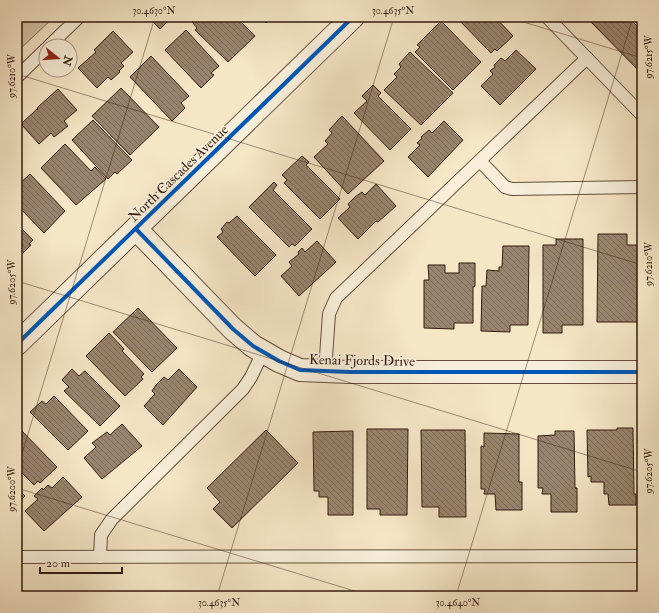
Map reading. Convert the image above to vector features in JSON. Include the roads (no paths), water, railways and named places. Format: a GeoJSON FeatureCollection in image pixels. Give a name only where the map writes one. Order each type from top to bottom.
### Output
{"type":"FeatureCollection","features":[{"type":"Feature","properties":{"kind":"street","name":"North Cascades Avenue"},"geometry":{"type":"LineString","coordinates":[[17,344],[353,17]]}},
{"type":"Feature","properties":{"kind":"street","name":"Kenai Fjords Drive"},"geometry":{"type":"LineString","coordinates":[[136,229],[233,329],[253,346],[279,361],[300,370],[642,372]]}},
{"type":"Feature","properties":{"kind":"lane"},"geometry":{"type":"LineString","coordinates":[[57,38],[79,17]]}},
{"type":"Feature","properties":{"kind":"lane"},"geometry":{"type":"LineString","coordinates":[[547,17],[642,115]]}},
{"type":"Feature","properties":{"kind":"lane"},"geometry":{"type":"LineString","coordinates":[[17,77],[38,57]]}},
{"type":"Feature","properties":{"kind":"lane"},"geometry":{"type":"LineString","coordinates":[[325,371],[329,314],[336,298],[587,58]]}},
{"type":"Feature","properties":{"kind":"lane"},"geometry":{"type":"LineString","coordinates":[[480,161],[505,187],[642,187]]}},
{"type":"Feature","properties":{"kind":"lane"},"geometry":{"type":"LineString","coordinates":[[100,557],[101,535],[112,519],[243,389],[251,377],[263,352]]}},
{"type":"Feature","properties":{"kind":"lane"},"geometry":{"type":"LineString","coordinates":[[17,557],[642,556]]}}]}
